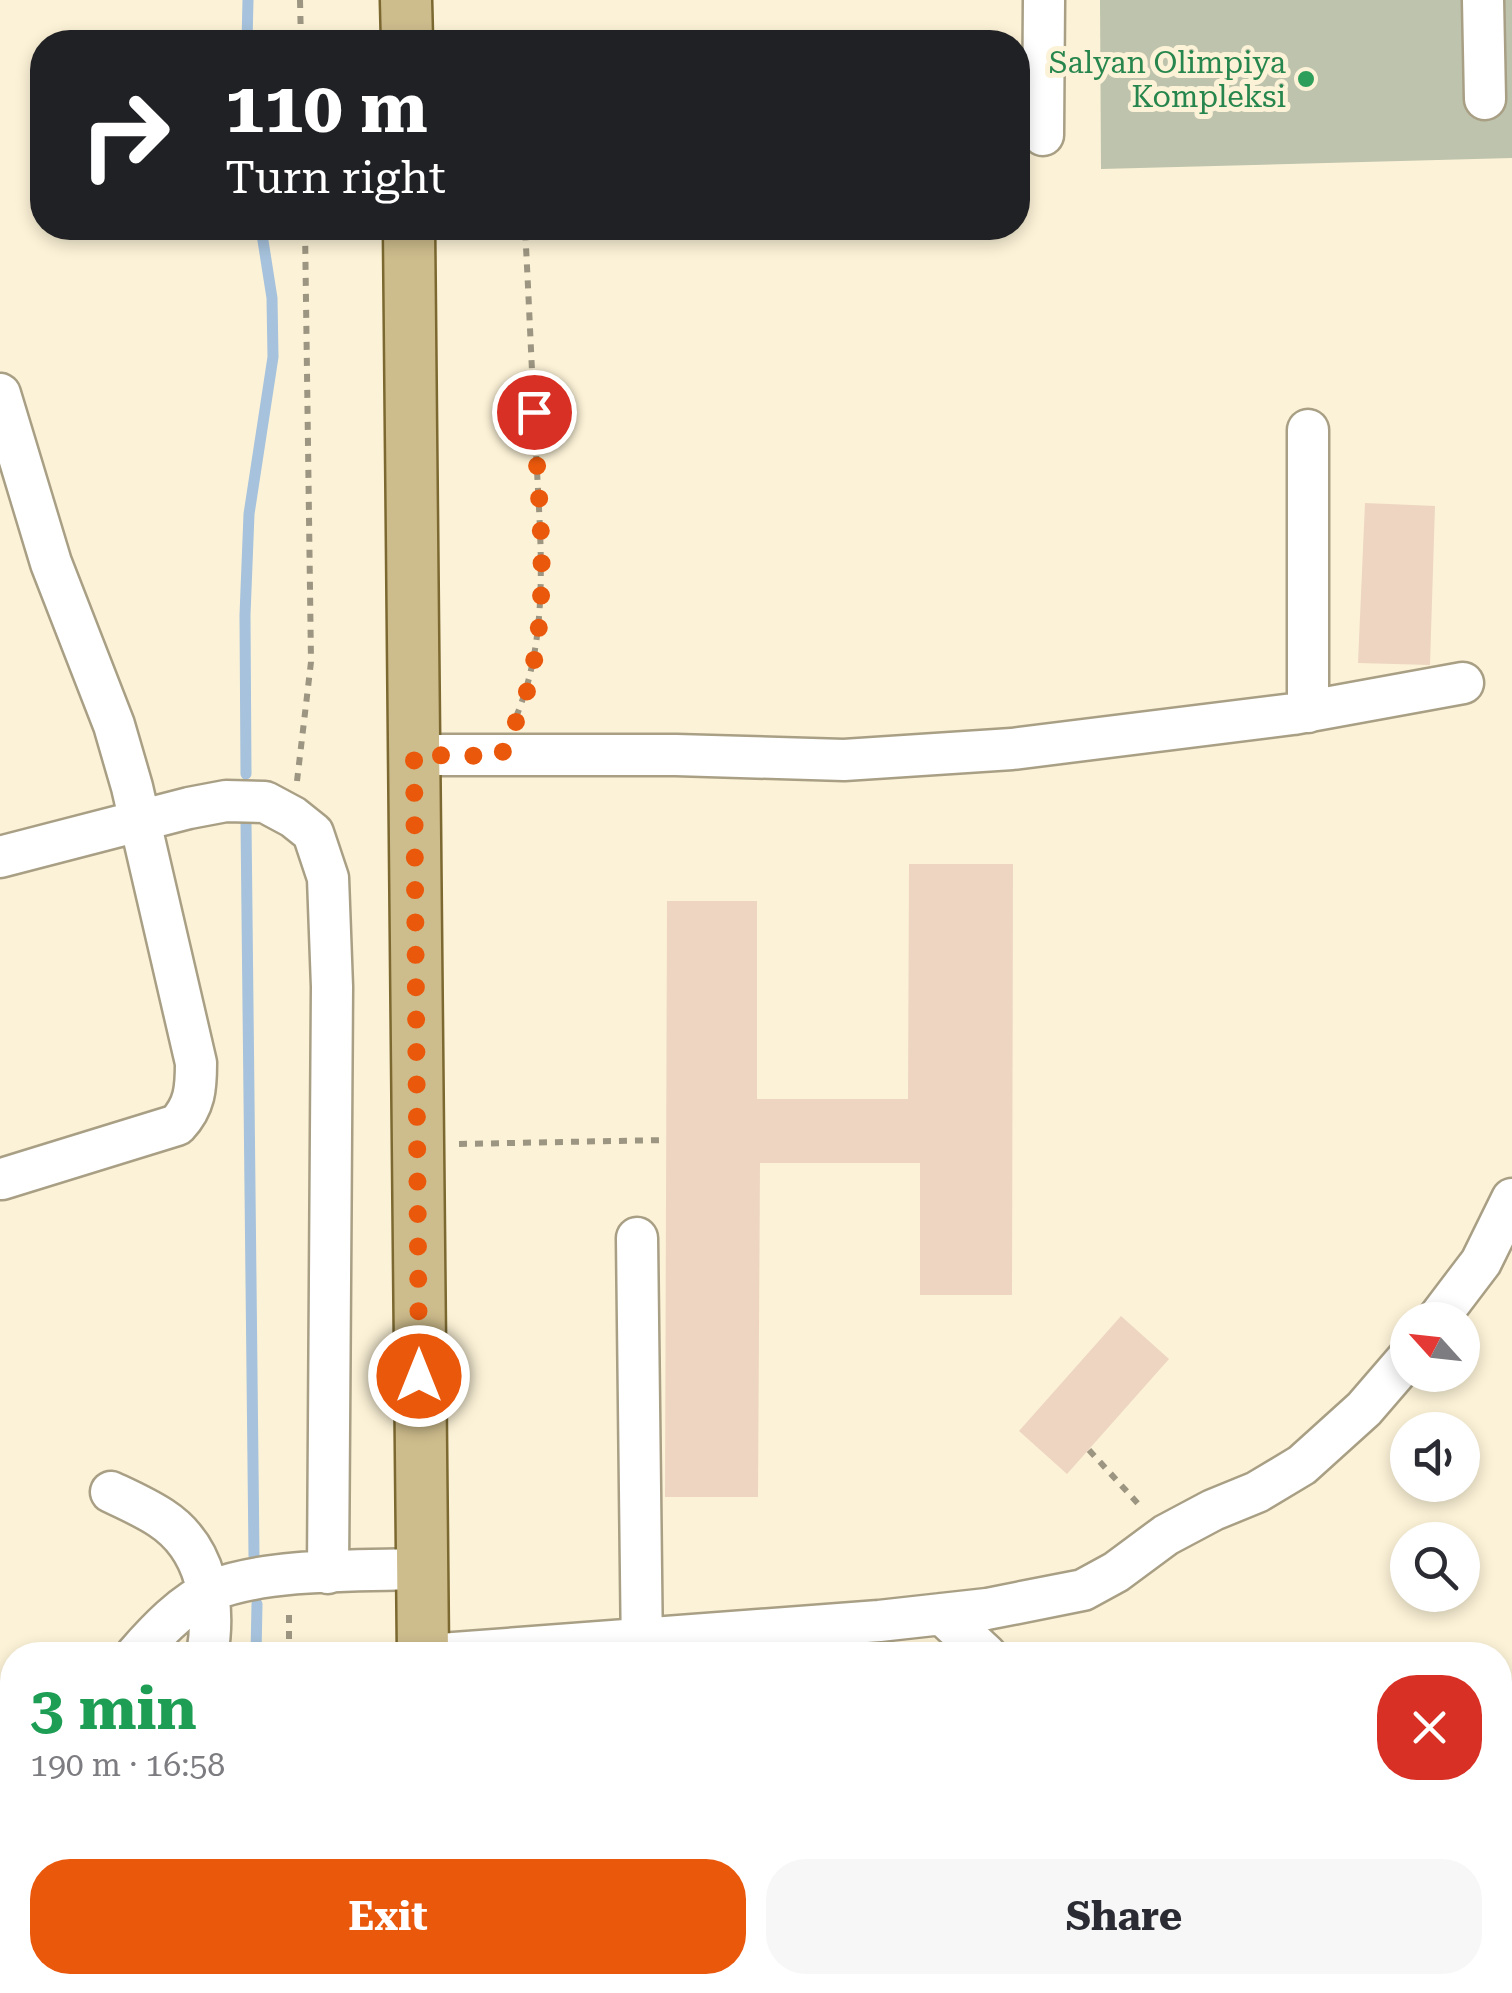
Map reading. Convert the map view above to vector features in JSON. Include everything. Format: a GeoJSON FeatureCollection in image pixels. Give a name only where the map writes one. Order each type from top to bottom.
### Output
{"type":"FeatureCollection","features":[{"type":"Feature","properties":{"kind":"main road"},"geometry":{"type":"LineString","coordinates":[[406,0],[407,30]]}},
{"type":"Feature","properties":{"kind":"main road"},"geometry":{"type":"LineString","coordinates":[[409,240],[424,1642]]}},
{"type":"Feature","properties":{"kind":"street"},"geometry":{"type":"LineString","coordinates":[[1043,135],[1044,0]]}},
{"type":"Feature","properties":{"kind":"street"},"geometry":{"type":"LineString","coordinates":[[1484,0],[1485,99]]}},
{"type":"Feature","properties":{"kind":"street"},"geometry":{"type":"LineString","coordinates":[[0,394],[45,544],[114,725],[142,822],[196,1063],[196,1089],[190,1111],[177,1125],[2,1179]]}},
{"type":"Feature","properties":{"kind":"street"},"geometry":{"type":"LineString","coordinates":[[1308,430],[1308,712]]}},
{"type":"Feature","properties":{"kind":"street"},"geometry":{"type":"LineString","coordinates":[[414,755],[676,755],[844,760],[1012,749],[1308,712],[1463,683]]}},
{"type":"Feature","properties":{"kind":"street"},"geometry":{"type":"LineString","coordinates":[[0,857],[226,801],[264,802],[313,833],[328,878],[333,1140],[328,1573]]}},
{"type":"Feature","properties":{"kind":"street"},"geometry":{"type":"LineString","coordinates":[[1451,1302],[1481,1262],[1512,1199]]}},
{"type":"Feature","properties":{"kind":"street"},"geometry":{"type":"LineString","coordinates":[[637,1238],[642,1642]]}},
{"type":"Feature","properties":{"kind":"street"},"geometry":{"type":"LineString","coordinates":[[687,1642],[987,1609],[1083,1590],[1116,1572],[1166,1535],[1257,1492],[1302,1465],[1364,1410],[1390,1379]]}},
{"type":"Feature","properties":{"kind":"street"},"geometry":{"type":"LineString","coordinates":[[111,1492],[164,1520],[193,1550],[209,1592],[207,1642]]}},
{"type":"Feature","properties":{"kind":"street"},"geometry":{"type":"LineString","coordinates":[[150,1642],[184,1609],[209,1592],[261,1579],[421,1568]]}},
{"type":"Feature","properties":{"kind":"street"},"geometry":{"type":"LineString","coordinates":[[942,1614],[972,1642]]}},
{"type":"Feature","properties":{"kind":"path"},"geometry":{"type":"LineString","coordinates":[[300,0],[301,30]]}},
{"type":"Feature","properties":{"kind":"path"},"geometry":{"type":"LineString","coordinates":[[293,817],[310,662],[305,240]]}},
{"type":"Feature","properties":{"kind":"path"},"geometry":{"type":"LineString","coordinates":[[501,756],[525,698],[539,624],[541,559],[527,240]]}},
{"type":"Feature","properties":{"kind":"path"},"geometry":{"type":"LineString","coordinates":[[418,1145],[666,1140]]}},
{"type":"Feature","properties":{"kind":"path"},"geometry":{"type":"LineString","coordinates":[[1088,1450],[1166,1535]]}},
{"type":"Feature","properties":{"kind":"green space","name":"Salyan Olimpiya Kompleksi"},"geometry":{"type":"Polygon","coordinates":[[[1100,0],[1512,0],[1512,158],[1101,169],[1100,0]]]}},
{"type":"Feature","properties":{"kind":"building"},"geometry":{"type":"Polygon","coordinates":[[[1365,503],[1435,506],[1430,665],[1358,663],[1365,503]]]}},
{"type":"Feature","properties":{"kind":"building"},"geometry":{"type":"Polygon","coordinates":[[[909,864],[1013,864],[1012,1295],[920,1295],[920,1163],[760,1163],[758,1497],[665,1497],[667,901],[757,901],[757,1099],[908,1099],[909,864]]]}},
{"type":"Feature","properties":{"kind":"building"},"geometry":{"type":"Polygon","coordinates":[[[1121,1316],[1169,1359],[1067,1474],[1019,1431],[1121,1316]]]}},
{"type":"Feature","properties":{"kind":"waterway"},"geometry":{"type":"LineString","coordinates":[[247,30],[248,0]]}},
{"type":"Feature","properties":{"kind":"waterway"},"geometry":{"type":"LineString","coordinates":[[246,774],[249,514],[273,357],[272,298],[263,240]]}},
{"type":"Feature","properties":{"kind":"waterway"},"geometry":{"type":"LineString","coordinates":[[246,822],[254,1556]]}},
{"type":"Feature","properties":{"kind":"waterway"},"geometry":{"type":"LineString","coordinates":[[256,1642],[257,1604]]}},
{"type":"Feature","properties":{"kind":"place","name":"Salyan Olimpiya Kompleksi"},"geometry":{"type":"Point","coordinates":[1306,79]}},
{"type":"Feature","properties":{"kind":"route"},"geometry":{"type":"LineString","coordinates":[[419,1376],[414,755],[501,756],[525,698],[539,624],[541,559],[534,412]]}}]}
